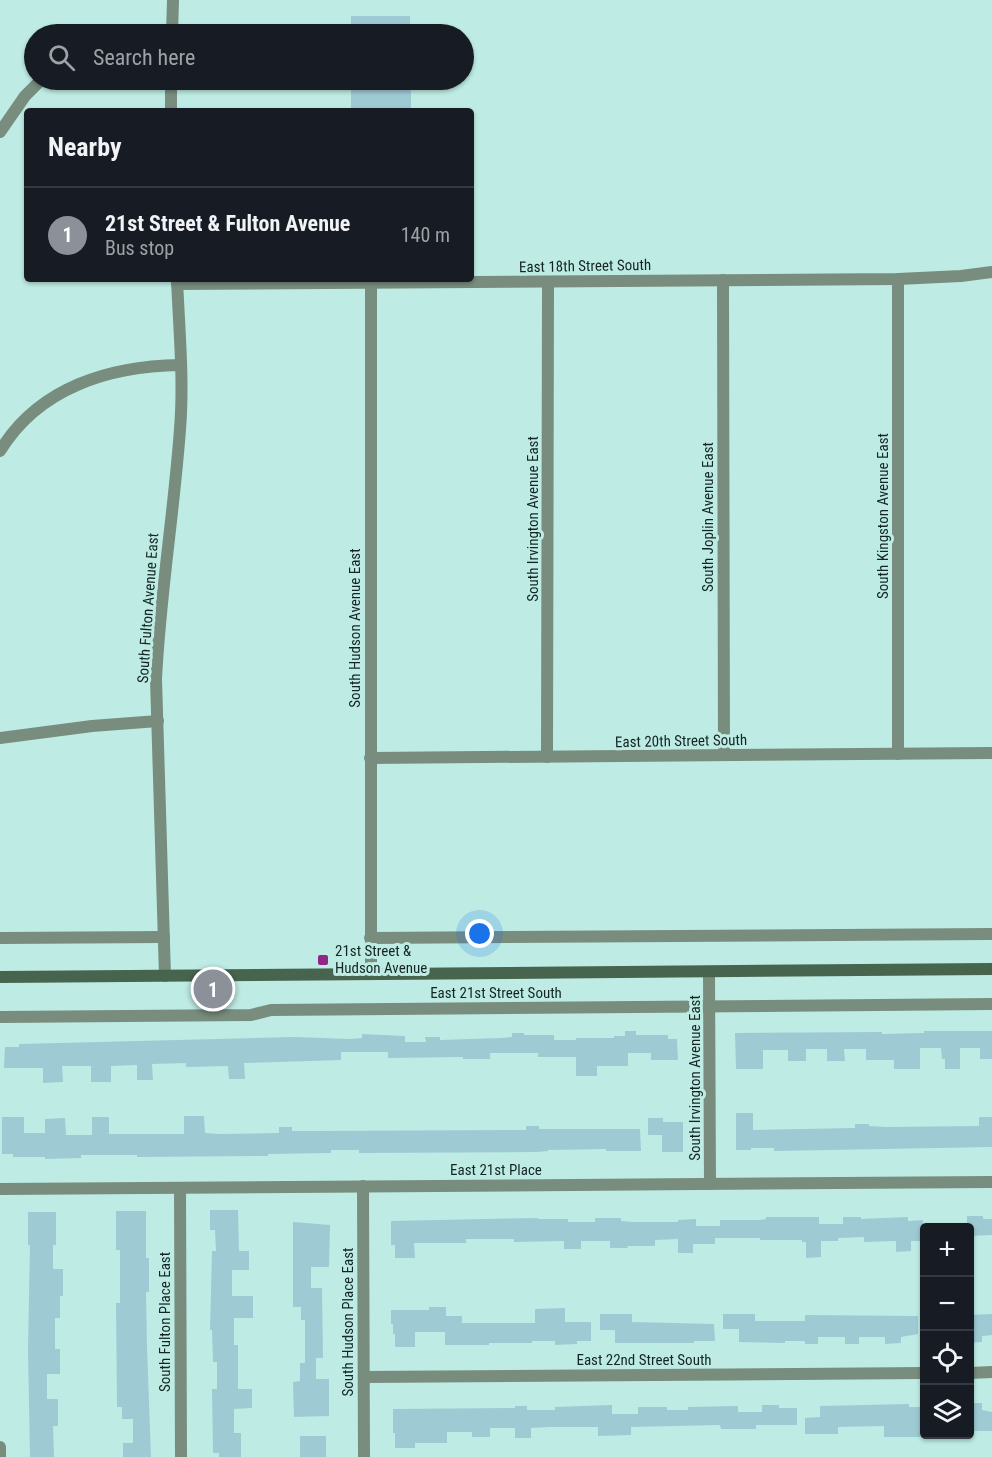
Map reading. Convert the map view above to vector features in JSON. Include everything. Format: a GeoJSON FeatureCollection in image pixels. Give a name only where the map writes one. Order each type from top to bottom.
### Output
{"type":"FeatureCollection","features":[{"type":"Feature","properties":{"kind":"main road","name":"East 21st Street South"},"geometry":{"type":"LineString","coordinates":[[0,977],[992,969]]}},
{"type":"Feature","properties":{"kind":"street"},"geometry":{"type":"LineString","coordinates":[[172,24],[173,0]]}},
{"type":"Feature","properties":{"kind":"street"},"geometry":{"type":"LineString","coordinates":[[0,132],[31,90]]}},
{"type":"Feature","properties":{"kind":"street"},"geometry":{"type":"LineString","coordinates":[[171,90],[171,108]]}},
{"type":"Feature","properties":{"kind":"street","name":"East 18th Street South"},"geometry":{"type":"LineString","coordinates":[[177,282],[898,279],[992,272]]}},
{"type":"Feature","properties":{"kind":"street","name":"South Kingston Avenue East"},"geometry":{"type":"LineString","coordinates":[[898,279],[898,754]]}},
{"type":"Feature","properties":{"kind":"street","name":"South Joplin Avenue East"},"geometry":{"type":"LineString","coordinates":[[723,280],[724,755]]}},
{"type":"Feature","properties":{"kind":"street","name":"South Fulton Avenue East"},"geometry":{"type":"LineString","coordinates":[[165,976],[156,679],[180,428],[177,282]]}},
{"type":"Feature","properties":{"kind":"street","name":"South Hudson Avenue East"},"geometry":{"type":"LineString","coordinates":[[371,282],[371,974]]}},
{"type":"Feature","properties":{"kind":"street","name":"South Irvington Avenue East"},"geometry":{"type":"LineString","coordinates":[[547,757],[548,282]]}},
{"type":"Feature","properties":{"kind":"street"},"geometry":{"type":"LineString","coordinates":[[0,451],[30,415],[51,398],[78,384],[110,372],[148,366],[180,365]]}},
{"type":"Feature","properties":{"kind":"street"},"geometry":{"type":"LineString","coordinates":[[0,738],[92,726],[158,721]]}},
{"type":"Feature","properties":{"kind":"street","name":"East 20th Street South"},"geometry":{"type":"LineString","coordinates":[[370,758],[992,753]]}},
{"type":"Feature","properties":{"kind":"street"},"geometry":{"type":"LineString","coordinates":[[370,938],[992,934]]}},
{"type":"Feature","properties":{"kind":"street"},"geometry":{"type":"LineString","coordinates":[[0,938],[164,937]]}},
{"type":"Feature","properties":{"kind":"street","name":"South Irvington Avenue East"},"geometry":{"type":"LineString","coordinates":[[709,972],[711,1184]]}},
{"type":"Feature","properties":{"kind":"street","name":"East 21st Street South"},"geometry":{"type":"LineString","coordinates":[[0,1017],[251,1015],[272,1010],[992,1004]]}},
{"type":"Feature","properties":{"kind":"street","name":"East 21st Place"},"geometry":{"type":"LineString","coordinates":[[0,1189],[992,1182]]}},
{"type":"Feature","properties":{"kind":"street","name":"South Hudson Place East"},"geometry":{"type":"LineString","coordinates":[[363,1186],[364,1457]]}},
{"type":"Feature","properties":{"kind":"street","name":"South Fulton Place East"},"geometry":{"type":"LineString","coordinates":[[180,1188],[181,1457]]}},
{"type":"Feature","properties":{"kind":"street"},"geometry":{"type":"LineString","coordinates":[[974,1373],[992,1372]]}},
{"type":"Feature","properties":{"kind":"street","name":"East 22nd Street South"},"geometry":{"type":"LineString","coordinates":[[363,1377],[920,1373]]}},
{"type":"Feature","properties":{"kind":"street"},"geometry":{"type":"LineString","coordinates":[[0,1447],[0,1457]]}},
{"type":"Feature","properties":{"kind":"building"},"geometry":{"type":"Polygon","coordinates":[[[351,16],[410,16],[410,24],[351,24],[351,16]]]}},
{"type":"Feature","properties":{"kind":"building"},"geometry":{"type":"Polygon","coordinates":[[[351,90],[411,90],[411,108],[351,108],[351,90]]]}},
{"type":"Feature","properties":{"kind":"building"},"geometry":{"type":"Polygon","coordinates":[[[625,1031],[636,1031],[636,1035],[668,1035],[668,1039],[677,1039],[678,1060],[651,1060],[651,1053],[628,1053],[628,1066],[597,1066],[597,1076],[576,1076],[576,1057],[538,1057],[538,1053],[490,1053],[490,1059],[463,1059],[463,1057],[388,1058],[388,1052],[341,1052],[341,1060],[244,1063],[245,1079],[229,1079],[228,1066],[186,1067],[186,1063],[152,1064],[153,1080],[137,1080],[137,1065],[111,1066],[111,1082],[91,1082],[91,1066],[62,1066],[63,1082],[43,1083],[43,1068],[4,1068],[5,1047],[19,1047],[19,1044],[295,1037],[350,1039],[362,1038],[362,1034],[405,1036],[405,1042],[426,1042],[425,1037],[440,1037],[440,1040],[501,1038],[512,1037],[512,1033],[554,1035],[554,1040],[576,1040],[576,1038],[625,1036],[625,1031]]]}},
{"type":"Feature","properties":{"kind":"building"},"geometry":{"type":"Polygon","coordinates":[[[924,1031],[992,1031],[992,1059],[980,1059],[980,1048],[960,1048],[960,1069],[945,1069],[945,1059],[942,1059],[941,1048],[920,1048],[920,1069],[894,1069],[894,1060],[866,1060],[866,1049],[844,1049],[845,1061],[827,1061],[827,1049],[806,1049],[806,1061],[788,1061],[788,1050],[763,1050],[763,1069],[736,1069],[735,1033],[882,1032],[882,1034],[924,1033],[924,1031]]]}},
{"type":"Feature","properties":{"kind":"building"},"geometry":{"type":"Polygon","coordinates":[[[736,1113],[753,1113],[753,1130],[855,1128],[855,1124],[886,1127],[979,1126],[979,1117],[992,1117],[992,1147],[774,1151],[774,1148],[751,1148],[751,1150],[736,1150],[736,1113]]]}},
{"type":"Feature","properties":{"kind":"building"},"geometry":{"type":"Polygon","coordinates":[[[184,1116],[204,1116],[205,1133],[220,1134],[279,1133],[279,1127],[292,1127],[292,1131],[526,1130],[526,1126],[539,1126],[539,1129],[640,1129],[641,1151],[606,1151],[606,1149],[537,1152],[359,1153],[359,1150],[331,1150],[331,1153],[268,1154],[268,1156],[81,1155],[81,1158],[45,1159],[45,1157],[13,1157],[13,1154],[2,1154],[2,1117],[24,1117],[24,1133],[45,1133],[45,1119],[65,1118],[66,1135],[92,1135],[92,1117],[109,1117],[109,1134],[184,1134],[184,1116]]]}},
{"type":"Feature","properties":{"kind":"building"},"geometry":{"type":"Polygon","coordinates":[[[648,1118],[663,1118],[663,1122],[683,1122],[683,1152],[662,1152],[662,1135],[648,1135],[648,1118]]]}},
{"type":"Feature","properties":{"kind":"building"},"geometry":{"type":"Polygon","coordinates":[[[210,1210],[238,1210],[239,1251],[249,1251],[249,1270],[232,1270],[232,1296],[253,1296],[253,1318],[234,1318],[234,1345],[238,1345],[238,1389],[252,1389],[252,1408],[234,1409],[234,1433],[241,1433],[241,1457],[219,1457],[219,1453],[213,1453],[212,1389],[217,1389],[217,1362],[213,1362],[212,1330],[210,1330],[212,1251],[216,1251],[215,1230],[210,1230],[210,1210]]]}},
{"type":"Feature","properties":{"kind":"building"},"geometry":{"type":"Polygon","coordinates":[[[116,1211],[146,1211],[146,1258],[149,1258],[149,1292],[146,1292],[151,1457],[123,1457],[123,1443],[133,1443],[133,1419],[122,1419],[122,1407],[117,1407],[116,1303],[120,1303],[120,1250],[116,1250],[116,1211]]]}},
{"type":"Feature","properties":{"kind":"building"},"geometry":{"type":"Polygon","coordinates":[[[28,1212],[56,1212],[53,1269],[63,1269],[60,1318],[55,1318],[55,1349],[60,1349],[60,1374],[47,1374],[47,1399],[58,1399],[58,1426],[53,1426],[54,1457],[30,1457],[28,1212]]]}},
{"type":"Feature","properties":{"kind":"building"},"geometry":{"type":"Polygon","coordinates":[[[967,1216],[983,1216],[983,1219],[992,1219],[992,1235],[974,1236],[974,1223],[967,1223],[967,1216]]]}},
{"type":"Feature","properties":{"kind":"building"},"geometry":{"type":"Polygon","coordinates":[[[766,1217],[819,1217],[819,1224],[843,1224],[843,1217],[861,1217],[861,1219],[908,1217],[908,1221],[923,1220],[923,1223],[920,1223],[920,1241],[911,1241],[911,1251],[896,1252],[896,1241],[864,1242],[864,1237],[838,1238],[838,1241],[821,1241],[821,1257],[806,1258],[806,1242],[802,1240],[760,1240],[760,1238],[715,1238],[715,1244],[693,1244],[693,1253],[678,1253],[678,1239],[655,1240],[655,1246],[627,1246],[628,1248],[610,1248],[610,1241],[581,1241],[581,1249],[564,1249],[564,1241],[514,1242],[514,1239],[466,1239],[466,1243],[414,1243],[415,1258],[395,1258],[395,1245],[391,1245],[391,1221],[538,1218],[568,1219],[568,1222],[595,1222],[595,1218],[621,1218],[621,1221],[633,1222],[678,1222],[678,1220],[696,1219],[696,1226],[720,1226],[720,1220],[766,1219],[766,1217]]]}},
{"type":"Feature","properties":{"kind":"building"},"geometry":{"type":"Polygon","coordinates":[[[293,1222],[330,1225],[329,1267],[311,1267],[311,1288],[322,1288],[323,1358],[316,1358],[316,1379],[329,1379],[329,1416],[294,1417],[293,1382],[300,1381],[300,1363],[305,1363],[305,1320],[301,1320],[301,1307],[293,1307],[293,1222]]]}},
{"type":"Feature","properties":{"kind":"building"},"geometry":{"type":"Polygon","coordinates":[[[429,1307],[446,1307],[446,1316],[462,1316],[462,1323],[535,1323],[535,1309],[565,1308],[565,1322],[591,1322],[591,1341],[555,1345],[555,1341],[532,1341],[532,1343],[489,1343],[489,1345],[445,1345],[445,1332],[415,1332],[415,1347],[395,1347],[391,1310],[429,1310],[429,1307]]]}},
{"type":"Feature","properties":{"kind":"building"},"geometry":{"type":"Polygon","coordinates":[[[600,1314],[632,1314],[632,1322],[714,1324],[715,1341],[615,1343],[615,1330],[600,1330],[600,1314]]]}},
{"type":"Feature","properties":{"kind":"building"},"geometry":{"type":"Polygon","coordinates":[[[723,1314],[755,1314],[755,1321],[805,1321],[805,1315],[918,1316],[918,1334],[901,1337],[901,1343],[885,1344],[885,1337],[859,1337],[859,1344],[845,1344],[845,1337],[818,1337],[818,1344],[805,1344],[805,1341],[739,1342],[739,1329],[723,1329],[723,1314]]]}},
{"type":"Feature","properties":{"kind":"building"},"geometry":{"type":"Polygon","coordinates":[[[992,1314],[992,1335],[982,1336],[982,1342],[974,1343],[974,1315],[992,1314]]]}},
{"type":"Feature","properties":{"kind":"building"},"geometry":{"type":"Polygon","coordinates":[[[974,1403],[982,1403],[982,1410],[992,1412],[992,1431],[974,1431],[974,1403]]]}},
{"type":"Feature","properties":{"kind":"building"},"geometry":{"type":"Polygon","coordinates":[[[909,1404],[909,1407],[920,1407],[920,1437],[884,1437],[884,1426],[838,1427],[838,1434],[805,1434],[805,1418],[820,1417],[820,1406],[909,1404]]]}},
{"type":"Feature","properties":{"kind":"building"},"geometry":{"type":"Polygon","coordinates":[[[612,1405],[612,1414],[638,1414],[638,1407],[688,1410],[688,1407],[738,1406],[738,1412],[762,1412],[762,1405],[779,1405],[779,1408],[797,1408],[797,1425],[756,1425],[756,1429],[721,1429],[720,1425],[631,1427],[631,1435],[598,1436],[598,1427],[549,1427],[531,1428],[531,1438],[515,1438],[515,1428],[490,1428],[490,1437],[472,1437],[472,1432],[447,1432],[447,1443],[415,1443],[415,1448],[395,1448],[393,1409],[527,1406],[527,1410],[555,1410],[555,1407],[612,1405]]]}},
{"type":"Feature","properties":{"kind":"building"},"geometry":{"type":"Polygon","coordinates":[[[300,1436],[326,1436],[326,1457],[300,1457],[300,1436]]]}},
{"type":"Feature","properties":{"kind":"place","name":"21st Street & Hudson Avenue"},"geometry":{"type":"Point","coordinates":[323,960]}},
{"type":"Feature","properties":{"kind":"place","name":"21st Street & Fulton Avenue"},"geometry":{"type":"Point","coordinates":[213,989]}}]}
